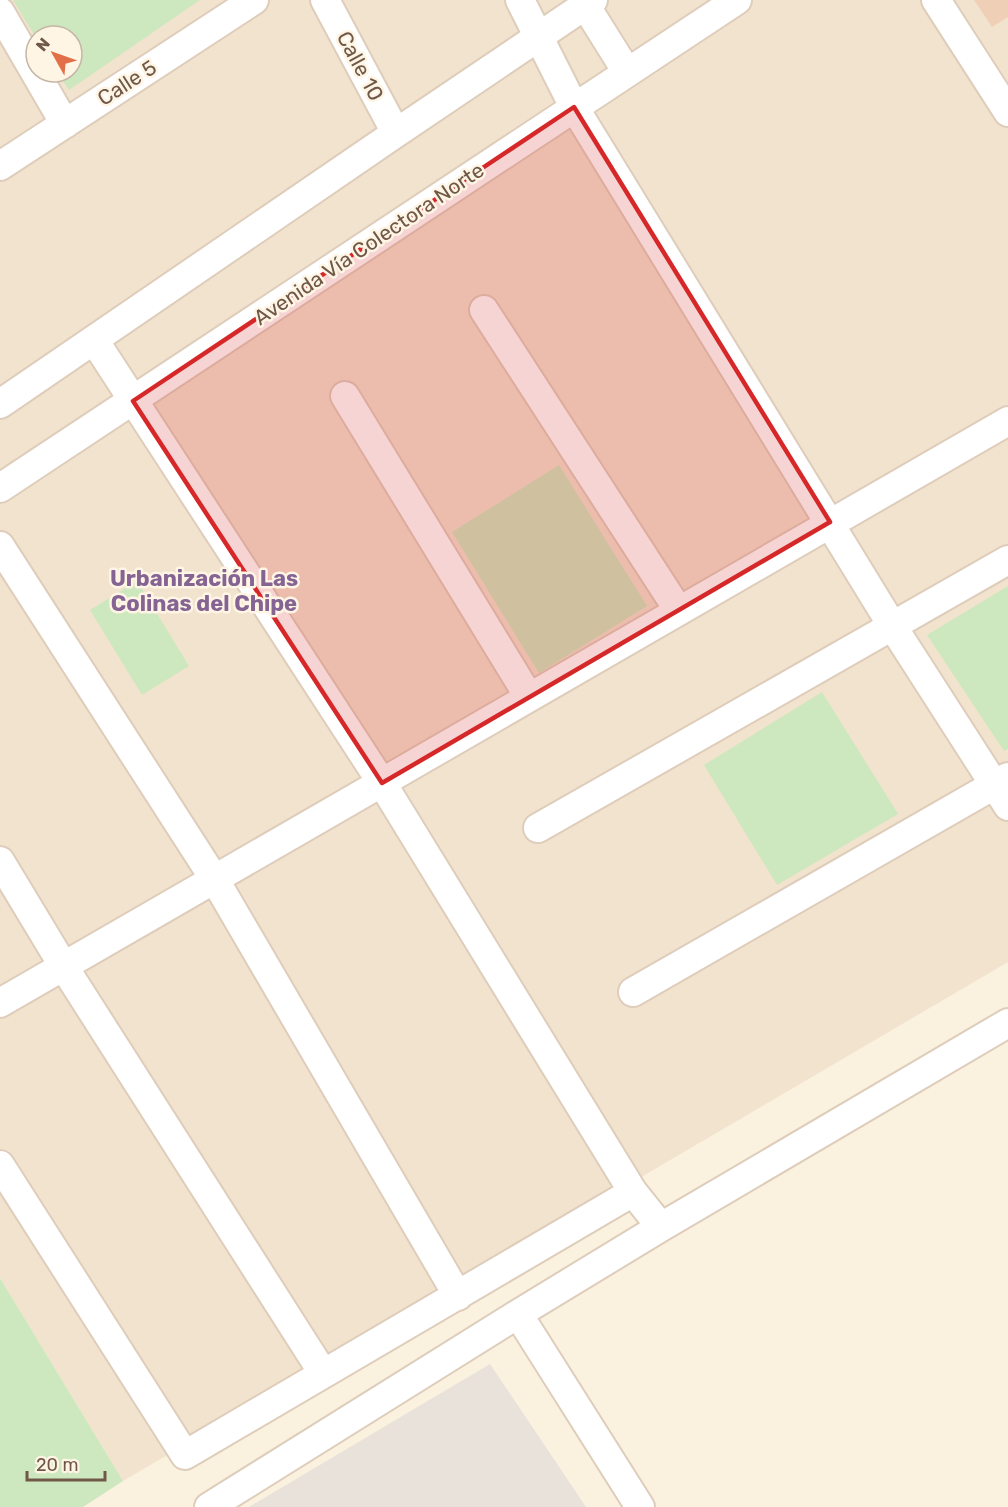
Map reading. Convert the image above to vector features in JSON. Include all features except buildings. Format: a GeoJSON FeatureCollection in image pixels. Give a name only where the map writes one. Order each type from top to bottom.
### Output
{"type":"FeatureCollection","features":[{"type":"Feature","properties":{"kind":"street","name":"Calle 5"},"geometry":{"type":"LineString","coordinates":[[0,166],[254,0]]}},
{"type":"Feature","properties":{"kind":"street","name":"Calle 10"},"geometry":{"type":"LineString","coordinates":[[325,0],[396,133]]}},
{"type":"Feature","properties":{"kind":"street"},"geometry":{"type":"LineString","coordinates":[[520,0],[574,107],[893,627],[1004,789],[633,992]]}},
{"type":"Feature","properties":{"kind":"street","name":"Avenida Vía Colectora Norte"},"geometry":{"type":"LineString","coordinates":[[0,488],[737,0]]}},
{"type":"Feature","properties":{"kind":"street"},"geometry":{"type":"LineString","coordinates":[[936,0],[1008,112]]}},
{"type":"Feature","properties":{"kind":"street"},"geometry":{"type":"LineString","coordinates":[[0,404],[540,37],[587,2],[627,72]]}},
{"type":"Feature","properties":{"kind":"street"},"geometry":{"type":"LineString","coordinates":[[0,12],[65,124]]}},
{"type":"Feature","properties":{"kind":"street"},"geometry":{"type":"LineString","coordinates":[[484,310],[680,611]]}},
{"type":"Feature","properties":{"kind":"street"},"geometry":{"type":"LineString","coordinates":[[94,340],[382,783],[633,1192],[660,1227]]}},
{"type":"Feature","properties":{"kind":"street"},"geometry":{"type":"LineString","coordinates":[[345,396],[529,698]]}},
{"type":"Feature","properties":{"kind":"street"},"geometry":{"type":"LineString","coordinates":[[0,1003],[1008,421]]}},
{"type":"Feature","properties":{"kind":"street"},"geometry":{"type":"LineString","coordinates":[[0,546],[215,880],[458,1296]]}},
{"type":"Feature","properties":{"kind":"street"},"geometry":{"type":"LineString","coordinates":[[538,828],[1008,560]]}},
{"type":"Feature","properties":{"kind":"street"},"geometry":{"type":"LineString","coordinates":[[0,861],[64,967],[323,1373]]}},
{"type":"Feature","properties":{"kind":"street"},"geometry":{"type":"LineString","coordinates":[[209,1507],[660,1227],[1008,1023]]}},
{"type":"Feature","properties":{"kind":"street"},"geometry":{"type":"LineString","coordinates":[[0,1165],[185,1455],[633,1192]]}},
{"type":"Feature","properties":{"kind":"street"},"geometry":{"type":"LineString","coordinates":[[518,1314],[640,1507]]}},
{"type":"Feature","properties":{"kind":"highlighted area"},"geometry":{"type":"Polygon","coordinates":[[[574,107],[830,522],[382,783],[133,401],[574,107]]]}},
{"type":"Feature","properties":{"kind":"shaded area"},"geometry":{"type":"Polygon","coordinates":[[[0,0],[1008,0],[1008,962],[123,1481],[0,1278],[0,0]]]}},
{"type":"Feature","properties":{"kind":"shaded area"},"geometry":{"type":"Polygon","coordinates":[[[490,1364],[586,1507],[249,1507],[490,1364]]]}},
{"type":"Feature","properties":{"kind":"green space"},"geometry":{"type":"Polygon","coordinates":[[[13,0],[200,0],[84,80],[84,24],[28,24],[13,0]]]}},
{"type":"Feature","properties":{"kind":"green space"},"geometry":{"type":"Polygon","coordinates":[[[65,84],[78,84],[69,90],[65,84]]]}},
{"type":"Feature","properties":{"kind":"green space"},"geometry":{"type":"Polygon","coordinates":[[[559,465],[647,606],[539,673],[452,532],[559,465]]]}},
{"type":"Feature","properties":{"kind":"green space"},"geometry":{"type":"Polygon","coordinates":[[[137,581],[189,666],[142,695],[90,610],[137,581]]]}},
{"type":"Feature","properties":{"kind":"green space"},"geometry":{"type":"Polygon","coordinates":[[[1008,586],[1008,749],[1004,751],[927,635],[1008,586]]]}},
{"type":"Feature","properties":{"kind":"green space"},"geometry":{"type":"Polygon","coordinates":[[[822,692],[898,814],[777,885],[704,765],[822,692]]]}},
{"type":"Feature","properties":{"kind":"green space"},"geometry":{"type":"Polygon","coordinates":[[[0,1278],[123,1481],[83,1507],[0,1507],[0,1278]]]}},
{"type":"Feature","properties":{"kind":"district","name":"Urbanización Las Colinas del Chipe"},"geometry":{"type":"Point","coordinates":[204,590]}}]}
